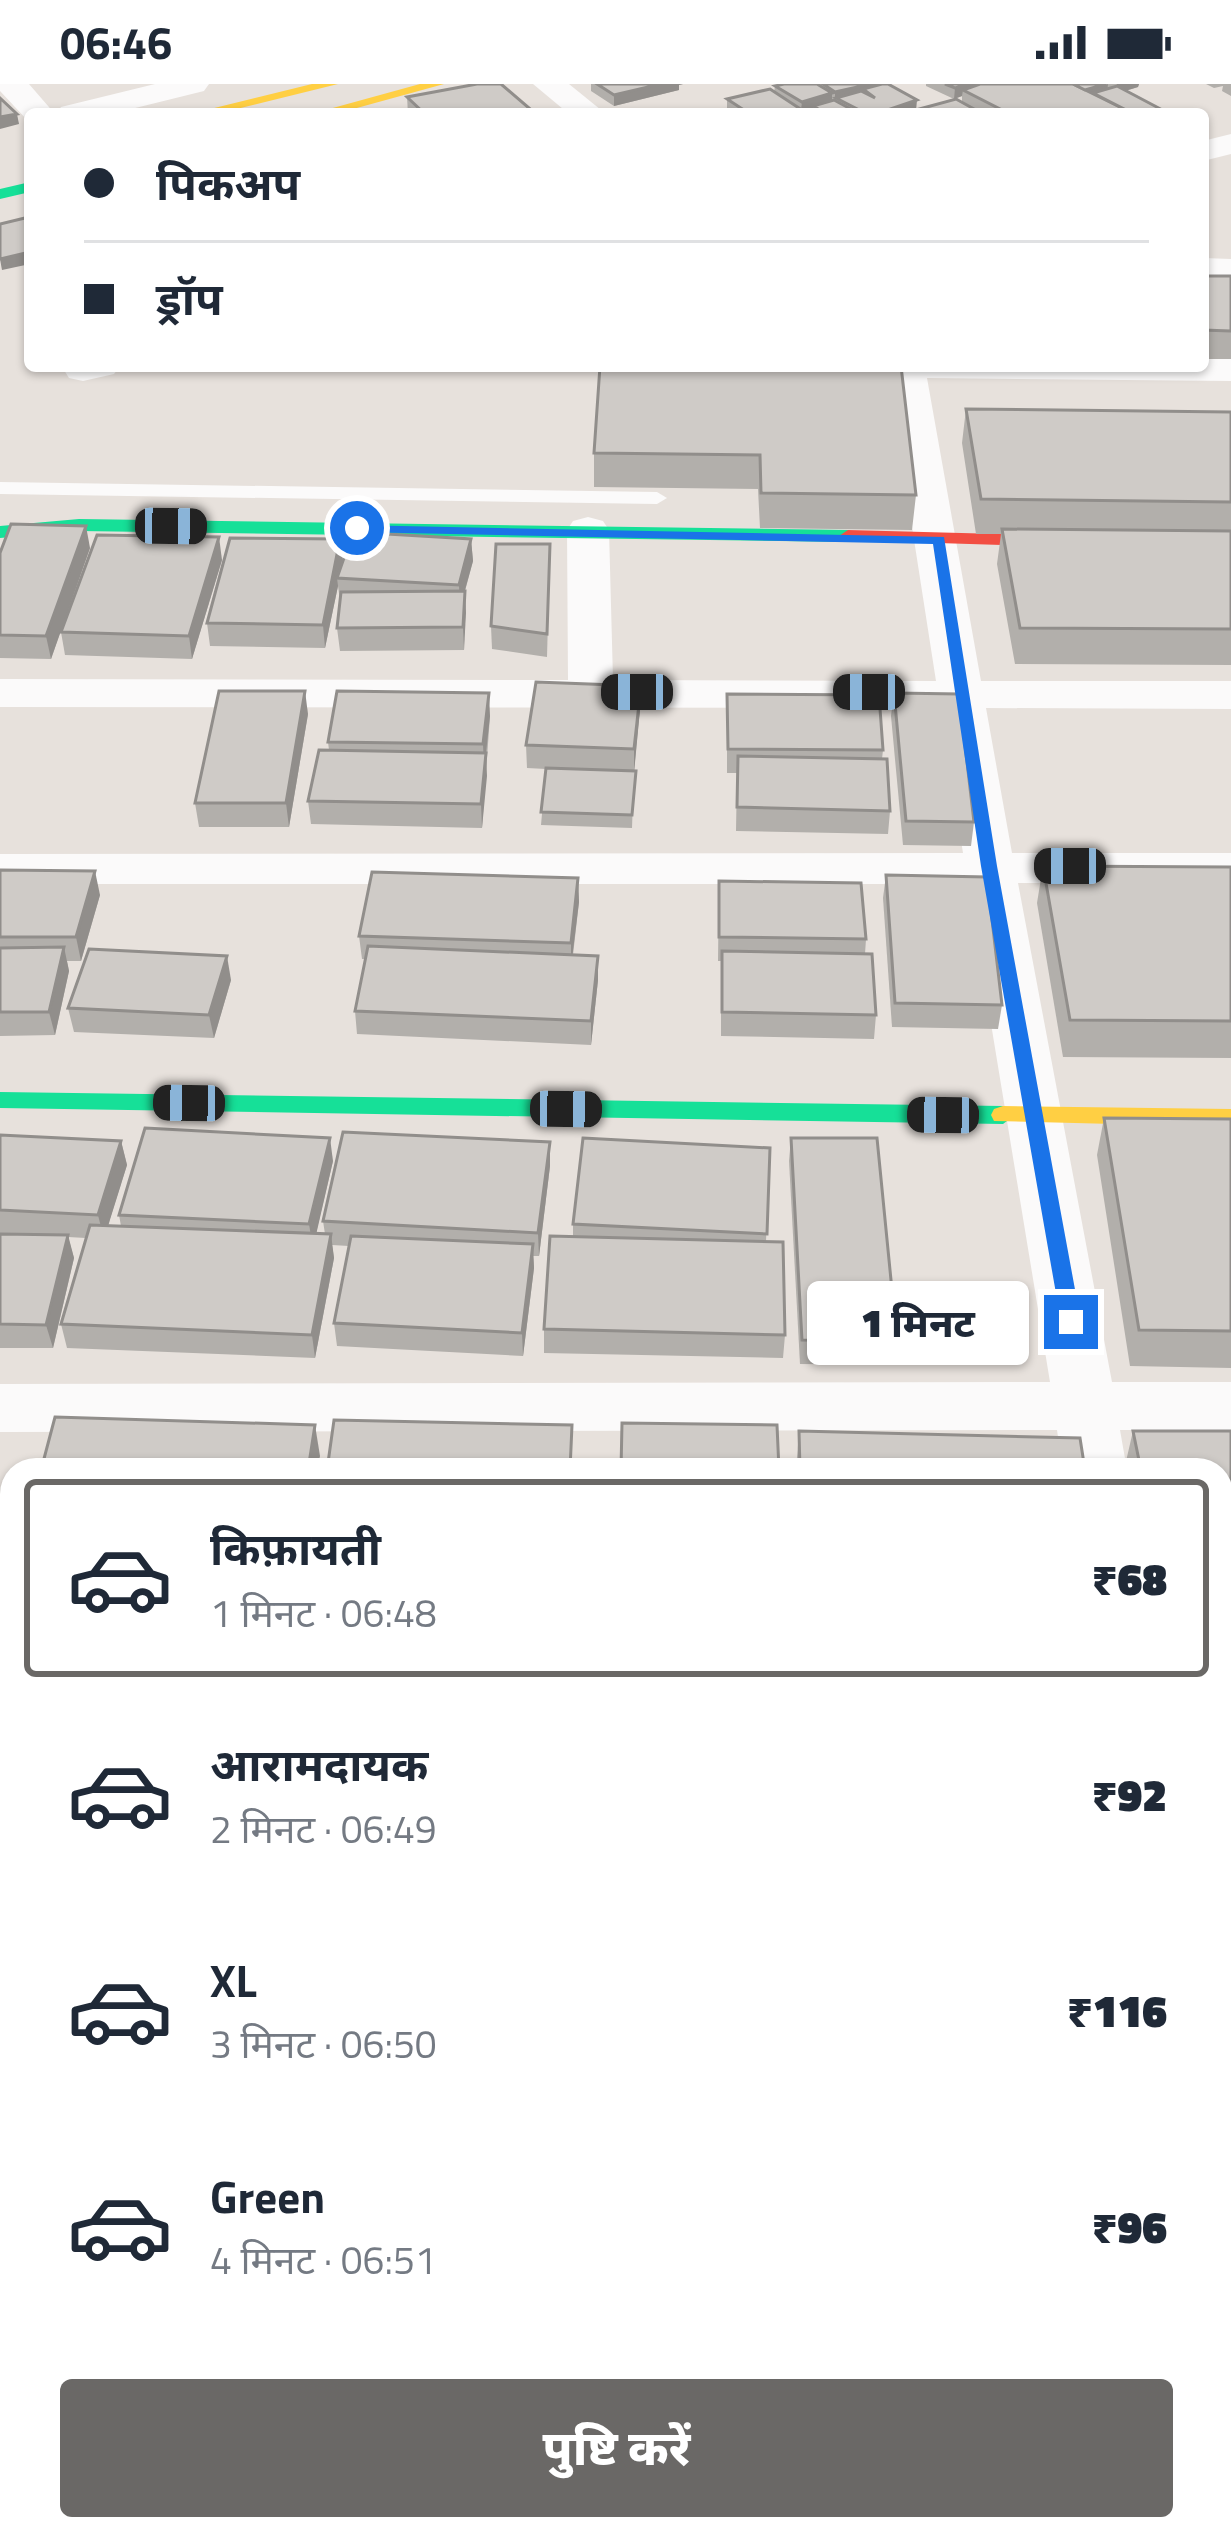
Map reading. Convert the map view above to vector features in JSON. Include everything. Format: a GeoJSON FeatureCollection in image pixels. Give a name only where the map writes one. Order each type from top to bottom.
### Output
{"type":"FeatureCollection","features":[{"type":"Feature","properties":{"kind":"street"},"geometry":{"type":"LineString","coordinates":[[11,84],[24,113]]}},
{"type":"Feature","properties":{"kind":"street"},"geometry":{"type":"LineString","coordinates":[[96,108],[193,84]]}},
{"type":"Feature","properties":{"kind":"street"},"geometry":{"type":"LineString","coordinates":[[224,108],[331,84]]}},
{"type":"Feature","properties":{"kind":"street"},"geometry":{"type":"LineString","coordinates":[[382,107],[436,84]]}},
{"type":"Feature","properties":{"kind":"street"},"geometry":{"type":"LineString","coordinates":[[549,84],[582,108]]}},
{"type":"Feature","properties":{"kind":"street"},"geometry":{"type":"LineString","coordinates":[[909,372],[941,436],[940,540],[962,692],[1092,1458]]}},
{"type":"Feature","properties":{"kind":"street"},"geometry":{"type":"LineString","coordinates":[[0,532],[79,525],[588,530],[1231,546]]}},
{"type":"Feature","properties":{"kind":"street"},"geometry":{"type":"LineString","coordinates":[[588,530],[591,692]]}},
{"type":"Feature","properties":{"kind":"street"},"geometry":{"type":"LineString","coordinates":[[0,693],[1231,695]]}},
{"type":"Feature","properties":{"kind":"street"},"geometry":{"type":"LineString","coordinates":[[0,869],[1231,868]]}},
{"type":"Feature","properties":{"kind":"street"},"geometry":{"type":"LineString","coordinates":[[0,1100],[1231,1118]]}},
{"type":"Feature","properties":{"kind":"street"},"geometry":{"type":"LineString","coordinates":[[0,1408],[1231,1406]]}},
{"type":"Feature","properties":{"kind":"lane"},"geometry":{"type":"LineString","coordinates":[[0,488],[657,498]]}},
{"type":"Feature","properties":{"kind":"building"},"geometry":{"type":"Polygon","coordinates":[[[501,84],[529,108],[419,108],[407,97],[501,84]]]}},
{"type":"Feature","properties":{"kind":"building"},"geometry":{"type":"Polygon","coordinates":[[[597,84],[661,84],[614,95],[597,84]]]}},
{"type":"Feature","properties":{"kind":"building"},"geometry":{"type":"Polygon","coordinates":[[[817,84],[832,93],[802,102],[775,86],[817,84]]]}},
{"type":"Feature","properties":{"kind":"building"},"geometry":{"type":"Polygon","coordinates":[[[823,84],[871,84],[835,92],[823,84]]]}},
{"type":"Feature","properties":{"kind":"building"},"geometry":{"type":"Polygon","coordinates":[[[888,84],[917,100],[894,108],[855,108],[836,98],[861,91],[875,98],[863,89],[888,84]]]}},
{"type":"Feature","properties":{"kind":"building"},"geometry":{"type":"Polygon","coordinates":[[[980,84],[1073,84],[1122,108],[998,108],[963,90],[980,84]]]}},
{"type":"Feature","properties":{"kind":"building"},"geometry":{"type":"Polygon","coordinates":[[[1073,84],[1106,84],[1085,90],[1073,84]]]}},
{"type":"Feature","properties":{"kind":"building"},"geometry":{"type":"Polygon","coordinates":[[[1117,86],[1159,108],[1122,108],[1093,93],[1117,86]]]}},
{"type":"Feature","properties":{"kind":"building"},"geometry":{"type":"Polygon","coordinates":[[[770,89],[799,108],[741,108],[727,99],[770,89]]]}},
{"type":"Feature","properties":{"kind":"building"},"geometry":{"type":"Polygon","coordinates":[[[0,98],[17,114],[0,117],[0,98]]]}},
{"type":"Feature","properties":{"kind":"building"},"geometry":{"type":"Polygon","coordinates":[[[956,99],[972,108],[923,108],[956,99]]]}},
{"type":"Feature","properties":{"kind":"building"},"geometry":{"type":"Polygon","coordinates":[[[834,100],[849,108],[816,108],[813,106],[834,100]]]}},
{"type":"Feature","properties":{"kind":"building"},"geometry":{"type":"Polygon","coordinates":[[[24,218],[24,253],[0,259],[0,224],[24,218]]]}},
{"type":"Feature","properties":{"kind":"building"},"geometry":{"type":"Polygon","coordinates":[[[1209,276],[1231,276],[1231,331],[1209,330],[1209,276]]]}},
{"type":"Feature","properties":{"kind":"building"},"geometry":{"type":"Polygon","coordinates":[[[600,372],[902,372],[916,495],[761,493],[760,455],[594,453],[600,372]]]}},
{"type":"Feature","properties":{"kind":"building"},"geometry":{"type":"Polygon","coordinates":[[[966,409],[1231,412],[1231,502],[981,499],[966,409]]]}},
{"type":"Feature","properties":{"kind":"building"},"geometry":{"type":"Polygon","coordinates":[[[11,524],[86,526],[46,636],[0,635],[0,553],[11,524]]]}},
{"type":"Feature","properties":{"kind":"building"},"geometry":{"type":"Polygon","coordinates":[[[1002,529],[1231,531],[1231,629],[1020,628],[1002,529]]]}},
{"type":"Feature","properties":{"kind":"building"},"geometry":{"type":"Polygon","coordinates":[[[353,532],[471,539],[459,585],[337,578],[353,532]]]}},
{"type":"Feature","properties":{"kind":"building"},"geometry":{"type":"Polygon","coordinates":[[[97,535],[219,537],[189,636],[61,632],[97,535]]]}},
{"type":"Feature","properties":{"kind":"building"},"geometry":{"type":"Polygon","coordinates":[[[230,538],[340,539],[323,625],[207,623],[230,538]]]}},
{"type":"Feature","properties":{"kind":"building"},"geometry":{"type":"Polygon","coordinates":[[[496,544],[550,544],[547,634],[491,626],[496,544]]]}},
{"type":"Feature","properties":{"kind":"building"},"geometry":{"type":"Polygon","coordinates":[[[465,591],[463,627],[337,628],[341,592],[465,591]]]}},
{"type":"Feature","properties":{"kind":"building"},"geometry":{"type":"Polygon","coordinates":[[[536,682],[641,686],[634,749],[526,745],[536,682]]]}},
{"type":"Feature","properties":{"kind":"building"},"geometry":{"type":"Polygon","coordinates":[[[219,691],[305,691],[286,803],[195,803],[219,691]]]}},
{"type":"Feature","properties":{"kind":"building"},"geometry":{"type":"Polygon","coordinates":[[[337,691],[489,693],[483,744],[328,742],[337,691]]]}},
{"type":"Feature","properties":{"kind":"building"},"geometry":{"type":"Polygon","coordinates":[[[894,693],[959,694],[974,822],[906,821],[894,693]]]}},
{"type":"Feature","properties":{"kind":"building"},"geometry":{"type":"Polygon","coordinates":[[[727,694],[879,695],[883,750],[728,749],[727,694]]]}},
{"type":"Feature","properties":{"kind":"building"},"geometry":{"type":"Polygon","coordinates":[[[319,750],[486,753],[481,804],[308,801],[319,750]]]}},
{"type":"Feature","properties":{"kind":"building"},"geometry":{"type":"Polygon","coordinates":[[[738,756],[887,759],[890,811],[737,807],[738,756]]]}},
{"type":"Feature","properties":{"kind":"building"},"geometry":{"type":"Polygon","coordinates":[[[546,768],[636,771],[632,815],[541,812],[546,768]]]}},
{"type":"Feature","properties":{"kind":"building"},"geometry":{"type":"Polygon","coordinates":[[[1043,866],[1231,867],[1231,1021],[1070,1020],[1043,866]]]}},
{"type":"Feature","properties":{"kind":"building"},"geometry":{"type":"Polygon","coordinates":[[[0,870],[95,871],[76,937],[0,937],[0,870]]]}},
{"type":"Feature","properties":{"kind":"building"},"geometry":{"type":"Polygon","coordinates":[[[372,872],[578,878],[571,943],[359,936],[372,872]]]}},
{"type":"Feature","properties":{"kind":"building"},"geometry":{"type":"Polygon","coordinates":[[[886,875],[987,877],[1002,1005],[895,1003],[886,875]]]}},
{"type":"Feature","properties":{"kind":"building"},"geometry":{"type":"Polygon","coordinates":[[[719,881],[861,883],[866,939],[719,937],[719,881]]]}},
{"type":"Feature","properties":{"kind":"building"},"geometry":{"type":"Polygon","coordinates":[[[368,946],[598,956],[591,1021],[355,1011],[368,946]]]}},
{"type":"Feature","properties":{"kind":"building"},"geometry":{"type":"Polygon","coordinates":[[[64,947],[49,1012],[0,1012],[0,948],[64,947]]]}},
{"type":"Feature","properties":{"kind":"building"},"geometry":{"type":"Polygon","coordinates":[[[89,949],[227,956],[209,1015],[68,1008],[89,949]]]}},
{"type":"Feature","properties":{"kind":"building"},"geometry":{"type":"Polygon","coordinates":[[[722,951],[872,954],[876,1015],[722,1012],[722,951]]]}},
{"type":"Feature","properties":{"kind":"building"},"geometry":{"type":"Polygon","coordinates":[[[1104,1118],[1231,1119],[1231,1331],[1139,1330],[1104,1118]]]}},
{"type":"Feature","properties":{"kind":"building"},"geometry":{"type":"Polygon","coordinates":[[[145,1128],[330,1138],[309,1224],[119,1215],[145,1128]]]}},
{"type":"Feature","properties":{"kind":"building"},"geometry":{"type":"Polygon","coordinates":[[[343,1132],[550,1142],[538,1233],[323,1221],[343,1132]]]}},
{"type":"Feature","properties":{"kind":"building"},"geometry":{"type":"Polygon","coordinates":[[[0,1135],[121,1141],[98,1215],[0,1210],[0,1135]]]}},
{"type":"Feature","properties":{"kind":"building"},"geometry":{"type":"Polygon","coordinates":[[[583,1138],[770,1148],[767,1234],[573,1224],[583,1138]]]}},
{"type":"Feature","properties":{"kind":"building"},"geometry":{"type":"Polygon","coordinates":[[[791,1138],[877,1138],[897,1341],[802,1340],[791,1138]]]}},
{"type":"Feature","properties":{"kind":"building"},"geometry":{"type":"Polygon","coordinates":[[[90,1225],[331,1234],[312,1335],[61,1324],[90,1225]]]}},
{"type":"Feature","properties":{"kind":"building"},"geometry":{"type":"Polygon","coordinates":[[[0,1234],[68,1235],[46,1325],[0,1324],[0,1234]]]}},
{"type":"Feature","properties":{"kind":"building"},"geometry":{"type":"Polygon","coordinates":[[[351,1236],[533,1244],[522,1333],[334,1323],[351,1236]]]}},
{"type":"Feature","properties":{"kind":"building"},"geometry":{"type":"Polygon","coordinates":[[[550,1236],[783,1242],[785,1335],[544,1329],[550,1236]]]}},
{"type":"Feature","properties":{"kind":"building"},"geometry":{"type":"Polygon","coordinates":[[[55,1417],[315,1425],[310,1458],[44,1458],[55,1417]]]}},
{"type":"Feature","properties":{"kind":"building"},"geometry":{"type":"Polygon","coordinates":[[[334,1420],[572,1425],[571,1458],[329,1458],[334,1420]]]}},
{"type":"Feature","properties":{"kind":"building"},"geometry":{"type":"Polygon","coordinates":[[[622,1423],[777,1425],[778,1458],[621,1458],[622,1423]]]}},
{"type":"Feature","properties":{"kind":"building"},"geometry":{"type":"Polygon","coordinates":[[[799,1431],[1080,1438],[1083,1458],[800,1458],[799,1431]]]}},
{"type":"Feature","properties":{"kind":"building"},"geometry":{"type":"Polygon","coordinates":[[[1133,1431],[1231,1431],[1231,1458],[1139,1458],[1133,1431]]]}},
{"type":"Feature","properties":{"kind":"traffic: fast"},"geometry":{"type":"LineString","coordinates":[[0,194],[24,188]]}},
{"type":"Feature","properties":{"kind":"traffic: fast"},"geometry":{"type":"LineString","coordinates":[[0,532],[79,525],[848,536]]}},
{"type":"Feature","properties":{"kind":"traffic: fast"},"geometry":{"type":"LineString","coordinates":[[0,1100],[1003,1115]]}},
{"type":"Feature","properties":{"kind":"traffic: slow"},"geometry":{"type":"LineString","coordinates":[[224,108],[331,84]]}},
{"type":"Feature","properties":{"kind":"traffic: slow"},"geometry":{"type":"LineString","coordinates":[[342,108],[437,84]]}},
{"type":"Feature","properties":{"kind":"traffic: slow"},"geometry":{"type":"LineString","coordinates":[[1003,1115],[1231,1118]]}},
{"type":"Feature","properties":{"kind":"traffic: jam"},"geometry":{"type":"LineString","coordinates":[[848,536],[1231,546]]}},
{"type":"Feature","properties":{"kind":"route"},"geometry":{"type":"LineString","coordinates":[[357,528],[940,540],[989,866],[1071,1322]]}}]}
